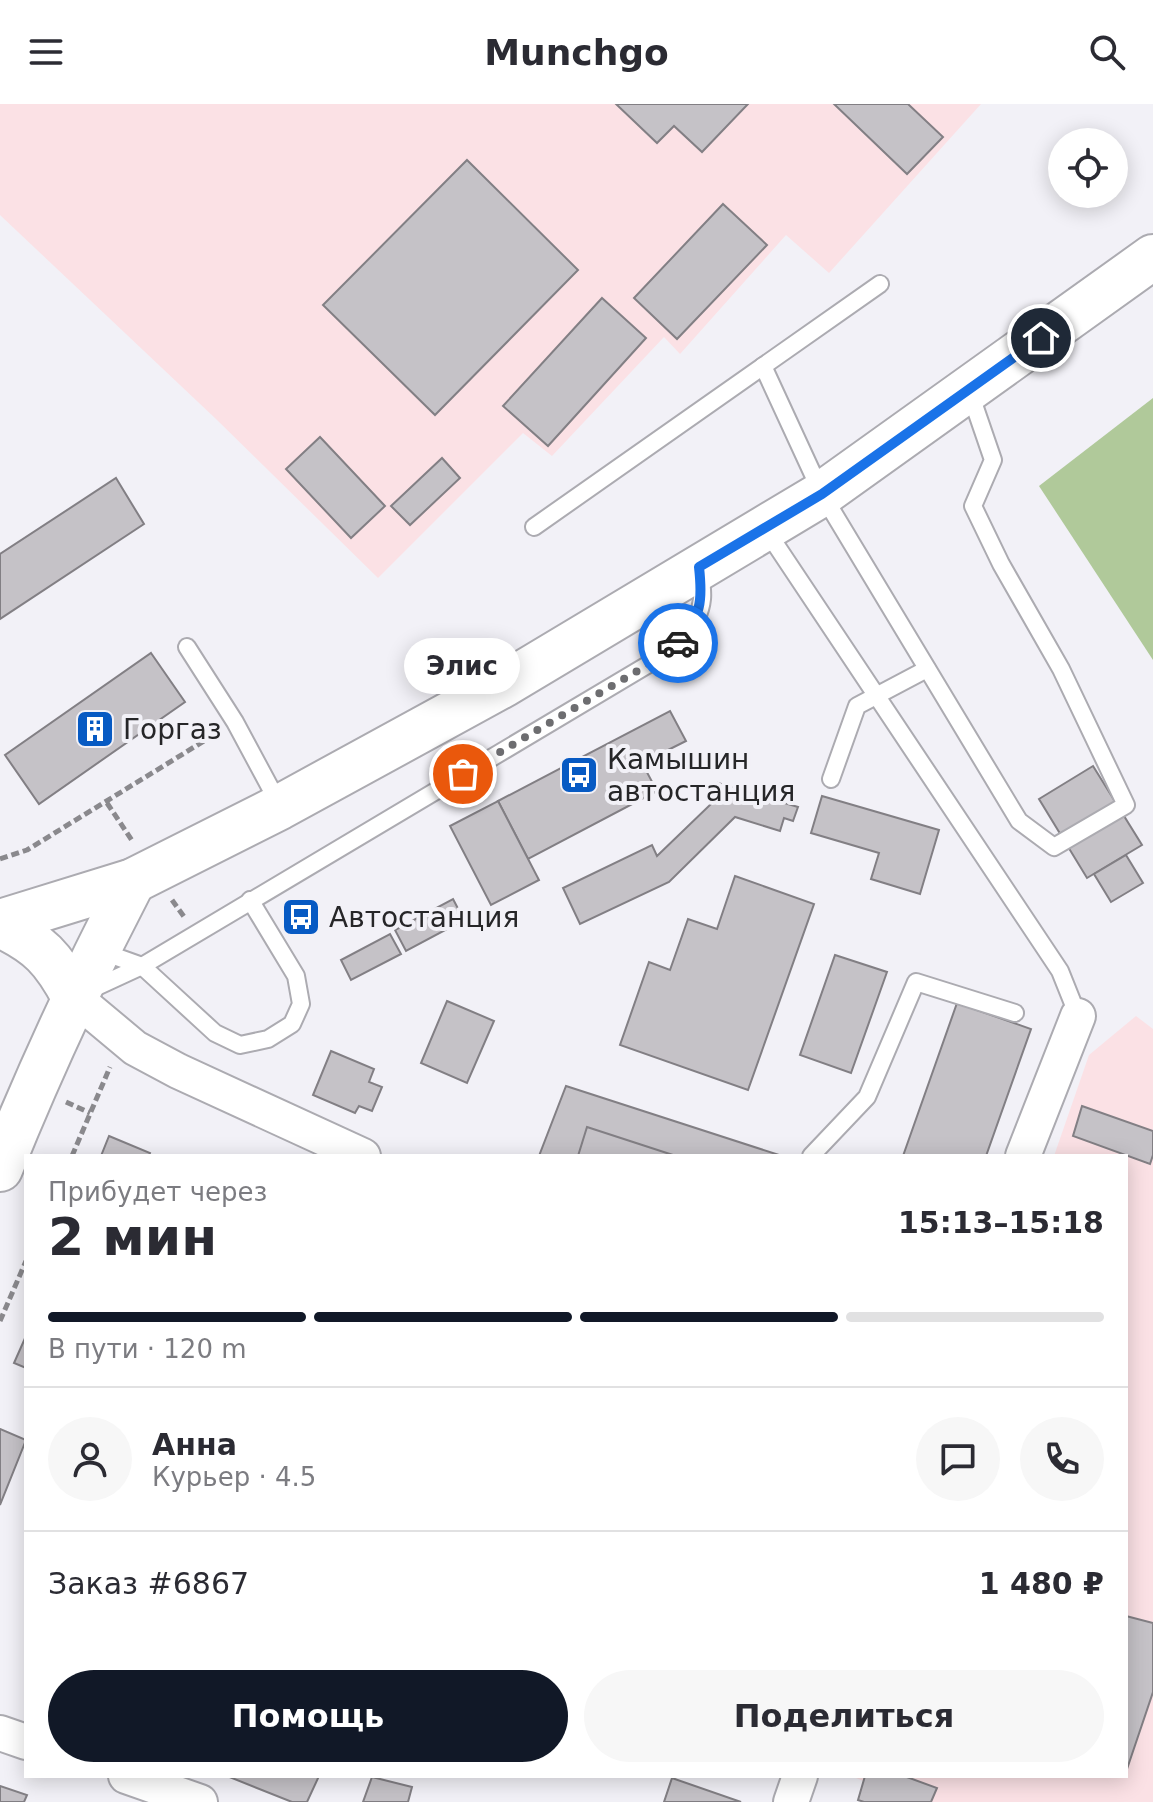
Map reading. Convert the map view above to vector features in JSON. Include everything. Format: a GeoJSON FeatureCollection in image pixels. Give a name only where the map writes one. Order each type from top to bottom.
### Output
{"type":"FeatureCollection","features":[{"type":"Feature","properties":{"kind":"main road"},"geometry":{"type":"LineString","coordinates":[[0,923],[133,881],[280,807],[505,684],[822,494],[969,389],[1148,271]]}},
{"type":"Feature","properties":{"kind":"main road"},"geometry":{"type":"LineString","coordinates":[[0,1169],[74,997],[133,881]]}},
{"type":"Feature","properties":{"kind":"main road"},"geometry":{"type":"LineString","coordinates":[[0,923],[45,952],[60,970],[74,997]]}},
{"type":"Feature","properties":{"kind":"street"},"geometry":{"type":"LineString","coordinates":[[74,997],[135,1048],[359,1154]]}},
{"type":"Feature","properties":{"kind":"street"},"geometry":{"type":"LineString","coordinates":[[1024,1154],[1078,1016]]}},
{"type":"Feature","properties":{"kind":"street"},"geometry":{"type":"LineString","coordinates":[[0,1733],[24,1741]]}},
{"type":"Feature","properties":{"kind":"street"},"geometry":{"type":"LineString","coordinates":[[138,1778],[163,1782],[200,1802]]}},
{"type":"Feature","properties":{"kind":"street"},"geometry":{"type":"LineString","coordinates":[[791,1802],[799,1778]]}},
{"type":"Feature","properties":{"kind":"lane"},"geometry":{"type":"LineString","coordinates":[[534,527],[880,284]]}},
{"type":"Feature","properties":{"kind":"lane"},"geometry":{"type":"LineString","coordinates":[[763,366],[822,494],[927,669],[1019,821],[1054,847],[1126,805],[1061,669],[1001,564],[973,506],[993,460],[969,389]]}},
{"type":"Feature","properties":{"kind":"lane"},"geometry":{"type":"LineString","coordinates":[[765,528],[1060,971],[1078,1016]]}},
{"type":"Feature","properties":{"kind":"lane"},"geometry":{"type":"LineString","coordinates":[[74,997],[142,966],[635,673],[679,643],[697,617],[702,599],[699,567]]}},
{"type":"Feature","properties":{"kind":"lane"},"geometry":{"type":"LineString","coordinates":[[187,647],[235,722],[280,807]]}},
{"type":"Feature","properties":{"kind":"lane"},"geometry":{"type":"LineString","coordinates":[[831,779],[857,706],[927,669]]}},
{"type":"Feature","properties":{"kind":"lane"},"geometry":{"type":"LineString","coordinates":[[97,950],[142,966],[215,1033],[240,1045],[268,1039],[292,1024],[301,1004],[296,976],[250,900]]}},
{"type":"Feature","properties":{"kind":"lane"},"geometry":{"type":"LineString","coordinates":[[813,1154],[867,1097],[916,982],[1015,1013]]}},
{"type":"Feature","properties":{"kind":"path"},"geometry":{"type":"LineString","coordinates":[[0,859],[27,850],[235,722]]}},
{"type":"Feature","properties":{"kind":"path"},"geometry":{"type":"LineString","coordinates":[[0,1321],[24,1266]]}},
{"type":"Feature","properties":{"kind":"shaded area"},"geometry":{"type":"Polygon","coordinates":[[[0,104],[981,104],[829,273],[786,235],[680,354],[664,337],[552,456],[523,433],[378,578],[216,419],[0,215],[0,104]]]}},
{"type":"Feature","properties":{"kind":"shaded area"},"geometry":{"type":"Polygon","coordinates":[[[1136,1016],[1153,1029],[1153,1802],[915,1802],[856,1778],[1128,1778],[1128,1154],[1055,1154],[1089,1055],[1136,1016]]]}},
{"type":"Feature","properties":{"kind":"green space"},"geometry":{"type":"Polygon","coordinates":[[[1153,398],[1153,660],[1039,486],[1153,398]]]}},
{"type":"Feature","properties":{"kind":"building"},"geometry":{"type":"Polygon","coordinates":[[[616,104],[748,104],[702,152],[674,126],[657,143],[616,104]]]}},
{"type":"Feature","properties":{"kind":"building"},"geometry":{"type":"Polygon","coordinates":[[[834,104],[908,104],[943,137],[907,174],[834,104]]]}},
{"type":"Feature","properties":{"kind":"building"},"geometry":{"type":"Polygon","coordinates":[[[467,160],[578,270],[435,415],[323,305],[467,160]]]}},
{"type":"Feature","properties":{"kind":"building"},"geometry":{"type":"Polygon","coordinates":[[[723,204],[767,245],[677,339],[634,298],[723,204]]]}},
{"type":"Feature","properties":{"kind":"building"},"geometry":{"type":"Polygon","coordinates":[[[602,298],[646,338],[548,446],[503,406],[602,298]]]}},
{"type":"Feature","properties":{"kind":"building"},"geometry":{"type":"Polygon","coordinates":[[[320,437],[385,506],[351,538],[286,469],[320,437]]]}},
{"type":"Feature","properties":{"kind":"building"},"geometry":{"type":"Polygon","coordinates":[[[442,458],[460,478],[410,525],[391,506],[442,458]]]}},
{"type":"Feature","properties":{"kind":"building"},"geometry":{"type":"Polygon","coordinates":[[[116,478],[144,524],[0,619],[0,554],[116,478]]]}},
{"type":"Feature","properties":{"kind":"building","name":"Горгаз"},"geometry":{"type":"Polygon","coordinates":[[[151,653],[185,702],[39,804],[5,755],[151,653]]]}},
{"type":"Feature","properties":{"kind":"building"},"geometry":{"type":"Polygon","coordinates":[[[670,711],[686,741],[642,763],[657,791],[528,859],[498,801],[670,711]]]}},
{"type":"Feature","properties":{"kind":"building"},"geometry":{"type":"Polygon","coordinates":[[[1093,766],[1142,845],[1087,878],[1039,799],[1093,766]]]}},
{"type":"Feature","properties":{"kind":"building"},"geometry":{"type":"Polygon","coordinates":[[[718,783],[798,807],[793,821],[784,818],[780,831],[735,817],[669,882],[580,924],[563,888],[652,845],[657,856],[711,804],[718,783]]]}},
{"type":"Feature","properties":{"kind":"building"},"geometry":{"type":"Polygon","coordinates":[[[822,796],[939,830],[920,894],[871,879],[879,853],[811,833],[822,796]]]}},
{"type":"Feature","properties":{"kind":"building"},"geometry":{"type":"Polygon","coordinates":[[[498,801],[539,880],[491,905],[450,826],[498,801]]]}},
{"type":"Feature","properties":{"kind":"building"},"geometry":{"type":"Polygon","coordinates":[[[1126,855],[1143,883],[1111,902],[1094,874],[1126,855]]]}},
{"type":"Feature","properties":{"kind":"building"},"geometry":{"type":"Polygon","coordinates":[[[735,876],[814,904],[748,1090],[620,1045],[649,962],[670,970],[688,919],[717,929],[735,876]]]}},
{"type":"Feature","properties":{"kind":"building"},"geometry":{"type":"Polygon","coordinates":[[[453,899],[464,920],[406,951],[395,930],[453,899]]]}},
{"type":"Feature","properties":{"kind":"building"},"geometry":{"type":"Polygon","coordinates":[[[390,934],[401,954],[351,980],[341,960],[390,934]]]}},
{"type":"Feature","properties":{"kind":"building"},"geometry":{"type":"Polygon","coordinates":[[[835,955],[887,972],[851,1073],[800,1055],[835,955]]]}},
{"type":"Feature","properties":{"kind":"building"},"geometry":{"type":"Polygon","coordinates":[[[447,1001],[494,1021],[467,1083],[421,1063],[447,1001]]]}},
{"type":"Feature","properties":{"kind":"building"},"geometry":{"type":"Polygon","coordinates":[[[957,1003],[1031,1029],[987,1154],[904,1154],[957,1003]]]}},
{"type":"Feature","properties":{"kind":"building"},"geometry":{"type":"Polygon","coordinates":[[[331,1051],[374,1069],[369,1082],[382,1087],[372,1111],[359,1106],[355,1113],[313,1095],[331,1051]]]}},
{"type":"Feature","properties":{"kind":"building"},"geometry":{"type":"Polygon","coordinates":[[[566,1086],[776,1154],[540,1154],[566,1086]]]}},
{"type":"Feature","properties":{"kind":"building"},"geometry":{"type":"Polygon","coordinates":[[[1082,1106],[1153,1131],[1153,1155],[1150,1164],[1073,1136],[1082,1106]]]}},
{"type":"Feature","properties":{"kind":"building"},"geometry":{"type":"Polygon","coordinates":[[[587,1127],[670,1154],[579,1154],[587,1127]]]}},
{"type":"Feature","properties":{"kind":"building"},"geometry":{"type":"Polygon","coordinates":[[[109,1136],[150,1153],[150,1154],[102,1154],[109,1136]]]}},
{"type":"Feature","properties":{"kind":"building"},"geometry":{"type":"Polygon","coordinates":[[[24,1340],[24,1367],[14,1363],[24,1340]]]}},
{"type":"Feature","properties":{"kind":"building"},"geometry":{"type":"Polygon","coordinates":[[[0,1429],[24,1439],[24,1445],[0,1505],[0,1429]]]}},
{"type":"Feature","properties":{"kind":"building"},"geometry":{"type":"Polygon","coordinates":[[[1128,1617],[1153,1623],[1153,1692],[1128,1766],[1128,1617]]]}},
{"type":"Feature","properties":{"kind":"building"},"geometry":{"type":"Polygon","coordinates":[[[232,1778],[318,1778],[307,1802],[292,1802],[232,1778]]]}},
{"type":"Feature","properties":{"kind":"building"},"geometry":{"type":"Polygon","coordinates":[[[372,1778],[412,1787],[408,1802],[363,1802],[372,1778]]]}},
{"type":"Feature","properties":{"kind":"building"},"geometry":{"type":"Polygon","coordinates":[[[672,1778],[741,1802],[664,1802],[672,1778]]]}},
{"type":"Feature","properties":{"kind":"building"},"geometry":{"type":"Polygon","coordinates":[[[864,1778],[910,1778],[937,1788],[931,1802],[858,1800],[864,1778]]]}},
{"type":"Feature","properties":{"kind":"building"},"geometry":{"type":"Polygon","coordinates":[[[0,1786],[27,1795],[24,1802],[0,1802],[0,1786]]]}},
{"type":"Feature","properties":{"kind":"way so far"},"geometry":{"type":"LineString","coordinates":[[463,774],[649,664],[678,643]]}},
{"type":"Feature","properties":{"kind":"place","name":"Горгаз"},"geometry":{"type":"Point","coordinates":[95,729]}},
{"type":"Feature","properties":{"kind":"place","name":"Элис"},"geometry":{"type":"Point","coordinates":[463,774]}},
{"type":"Feature","properties":{"kind":"place","name":"Камышин автостанция"},"geometry":{"type":"Point","coordinates":[579,775]}},
{"type":"Feature","properties":{"kind":"place","name":"Автостанция"},"geometry":{"type":"Point","coordinates":[301,917]}},
{"type":"Feature","properties":{"kind":"route"},"geometry":{"type":"LineString","coordinates":[[678,643],[697,617],[702,599],[699,567],[822,494],[1041,338]]}}]}
